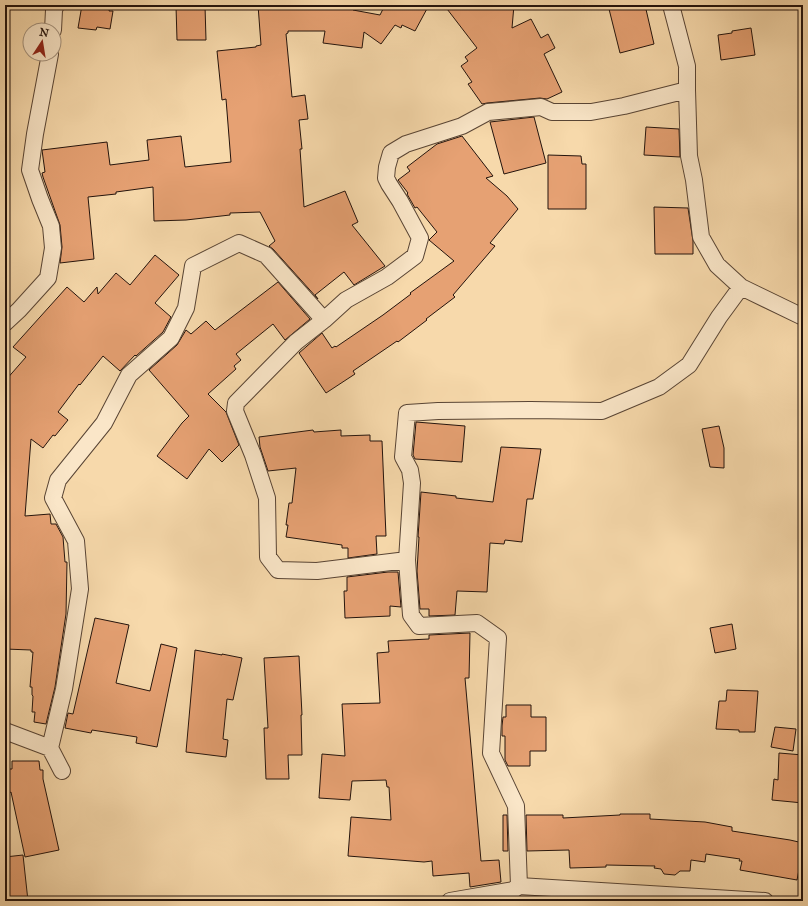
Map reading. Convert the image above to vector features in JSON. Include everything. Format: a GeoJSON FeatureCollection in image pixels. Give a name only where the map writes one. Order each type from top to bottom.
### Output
{"type":"FeatureCollection","features":[{"type":"Feature","properties":{"kind":"street"},"geometry":{"type":"LineString","coordinates":[[53,22],[54,10],[56,5]]}},
{"type":"Feature","properties":{"kind":"street"},"geometry":{"type":"LineString","coordinates":[[671,5],[687,66],[689,156],[694,180],[701,237],[716,265],[741,287],[803,317]]}},
{"type":"Feature","properties":{"kind":"street"},"geometry":{"type":"LineString","coordinates":[[5,323],[48,278],[53,248],[51,226],[30,170],[48,62]]}},
{"type":"Feature","properties":{"kind":"street"},"geometry":{"type":"LineString","coordinates":[[407,560],[317,571],[278,570],[268,557],[267,498],[253,455],[235,411],[236,403],[296,342],[346,300],[387,277],[415,256],[420,238],[386,178],[386,167],[391,154],[406,144],[462,126],[488,112],[541,107],[552,112],[590,112],[624,106],[687,90]]}},
{"type":"Feature","properties":{"kind":"street"},"geometry":{"type":"LineString","coordinates":[[62,771],[50,748],[64,688],[80,589],[76,541],[53,498],[58,480],[104,423],[129,375],[171,338],[186,308],[193,266],[239,242],[266,255],[324,320]]}},
{"type":"Feature","properties":{"kind":"street"},"geometry":{"type":"LineString","coordinates":[[519,886],[516,806],[491,753],[498,638],[477,623],[419,626],[411,615],[407,560],[412,483],[410,470],[403,457],[407,413],[454,411],[602,410],[659,387],[689,365],[719,317],[741,287]]}},
{"type":"Feature","properties":{"kind":"street"},"geometry":{"type":"LineString","coordinates":[[5,731],[50,748]]}},
{"type":"Feature","properties":{"kind":"street"},"geometry":{"type":"LineString","coordinates":[[450,901],[513,890],[519,886],[765,901]]}},
{"type":"Feature","properties":{"kind":"building"},"geometry":{"type":"Polygon","coordinates":[[[82,5],[110,5],[109,11],[113,11],[110,29],[97,27],[96,30],[78,28],[82,5]]]}},
{"type":"Feature","properties":{"kind":"building"},"geometry":{"type":"Polygon","coordinates":[[[258,5],[354,5],[353,10],[380,15],[385,5],[429,5],[415,31],[402,25],[401,28],[395,25],[381,44],[364,32],[362,48],[323,43],[325,31],[288,31],[286,34],[292,97],[305,95],[308,119],[299,120],[302,149],[300,149],[304,207],[345,191],[358,222],[352,225],[385,266],[354,285],[344,272],[315,295],[318,299],[269,246],[275,241],[260,212],[230,213],[230,215],[186,220],[154,221],[153,187],[116,192],[116,194],[88,197],[94,259],[60,263],[62,247],[60,225],[42,173],[45,172],[42,150],[107,142],[110,165],[149,160],[147,140],[181,136],[185,167],[231,162],[226,99],[222,100],[217,51],[256,47],[261,45],[258,5]]]}},
{"type":"Feature","properties":{"kind":"building"},"geometry":{"type":"Polygon","coordinates":[[[444,5],[514,5],[512,28],[531,19],[541,38],[548,34],[555,48],[544,54],[562,92],[547,99],[540,98],[482,104],[468,84],[472,82],[461,66],[468,61],[465,57],[477,48],[444,5]]]}},
{"type":"Feature","properties":{"kind":"building"},"geometry":{"type":"Polygon","coordinates":[[[608,5],[645,5],[654,44],[620,53],[608,5]]]}},
{"type":"Feature","properties":{"kind":"building"},"geometry":{"type":"Polygon","coordinates":[[[176,6],[205,6],[206,40],[177,40],[176,6]]]}},
{"type":"Feature","properties":{"kind":"building"},"geometry":{"type":"Polygon","coordinates":[[[751,28],[755,55],[721,60],[718,35],[751,28]]]}},
{"type":"Feature","properties":{"kind":"building"},"geometry":{"type":"Polygon","coordinates":[[[534,117],[546,163],[504,174],[490,122],[534,117]]]}},
{"type":"Feature","properties":{"kind":"building"},"geometry":{"type":"Polygon","coordinates":[[[646,127],[679,129],[680,157],[644,155],[646,127]]]}},
{"type":"Feature","properties":{"kind":"building"},"geometry":{"type":"Polygon","coordinates":[[[462,136],[493,176],[486,178],[507,196],[518,209],[490,243],[495,246],[453,295],[455,297],[398,342],[397,341],[353,371],[355,374],[326,393],[299,353],[322,333],[332,348],[335,346],[336,347],[383,315],[454,261],[429,240],[437,232],[417,207],[415,208],[407,194],[408,193],[398,180],[410,171],[407,167],[437,144],[462,136]]]}},
{"type":"Feature","properties":{"kind":"building"},"geometry":{"type":"Polygon","coordinates":[[[548,155],[581,156],[582,164],[586,164],[586,209],[548,209],[548,155]]]}},
{"type":"Feature","properties":{"kind":"building"},"geometry":{"type":"Polygon","coordinates":[[[654,207],[688,208],[693,241],[693,254],[655,254],[654,207]]]}},
{"type":"Feature","properties":{"kind":"building"},"geometry":{"type":"Polygon","coordinates":[[[155,255],[179,275],[155,303],[171,317],[163,332],[136,356],[135,355],[120,371],[103,356],[58,412],[68,420],[55,436],[53,435],[43,448],[31,439],[25,516],[50,514],[51,524],[56,524],[63,537],[65,562],[67,562],[66,614],[55,687],[46,724],[34,722],[35,712],[32,712],[33,696],[32,687],[30,687],[33,652],[31,652],[31,650],[5,649],[5,381],[26,357],[13,347],[67,287],[84,302],[97,287],[98,294],[116,273],[130,285],[155,255]]]}},
{"type":"Feature","properties":{"kind":"building"},"geometry":{"type":"Polygon","coordinates":[[[278,282],[310,319],[285,340],[273,324],[236,354],[241,360],[234,366],[236,369],[208,394],[226,412],[239,445],[222,462],[209,449],[187,479],[157,456],[189,416],[149,370],[177,345],[186,330],[191,334],[206,321],[215,330],[278,282]]]}},
{"type":"Feature","properties":{"kind":"building"},"geometry":{"type":"Polygon","coordinates":[[[416,422],[465,426],[462,462],[415,459],[413,455],[416,422]]]}},
{"type":"Feature","properties":{"kind":"building"},"geometry":{"type":"Polygon","coordinates":[[[719,426],[724,448],[724,468],[710,467],[702,429],[719,426]]]}},
{"type":"Feature","properties":{"kind":"building"},"geometry":{"type":"Polygon","coordinates":[[[313,430],[314,432],[341,430],[341,436],[370,435],[370,441],[382,441],[386,536],[376,536],[377,554],[348,558],[348,548],[342,548],[342,545],[286,537],[289,503],[292,503],[296,468],[268,471],[260,447],[259,437],[313,430]]]}},
{"type":"Feature","properties":{"kind":"building"},"geometry":{"type":"Polygon","coordinates":[[[501,447],[541,449],[533,499],[527,499],[522,542],[505,540],[504,544],[490,543],[487,592],[457,591],[455,615],[429,616],[429,609],[420,609],[417,571],[421,492],[493,502],[501,447]]]}},
{"type":"Feature","properties":{"kind":"building"},"geometry":{"type":"Polygon","coordinates":[[[398,572],[401,607],[390,606],[390,616],[345,618],[344,591],[347,591],[347,577],[398,572]]]}},
{"type":"Feature","properties":{"kind":"building"},"geometry":{"type":"Polygon","coordinates":[[[95,618],[129,625],[116,683],[150,691],[161,644],[177,648],[157,747],[136,743],[137,737],[92,730],[91,733],[65,728],[68,713],[73,714],[95,618]]]}},
{"type":"Feature","properties":{"kind":"building"},"geometry":{"type":"Polygon","coordinates":[[[732,624],[736,649],[715,653],[710,628],[732,624]]]}},
{"type":"Feature","properties":{"kind":"building"},"geometry":{"type":"Polygon","coordinates":[[[470,633],[469,678],[465,678],[481,861],[499,860],[501,882],[470,887],[469,873],[433,876],[432,861],[424,862],[348,856],[351,817],[391,820],[389,787],[387,787],[386,780],[352,781],[350,800],[319,798],[322,754],[345,756],[342,704],[380,703],[377,653],[389,652],[388,641],[429,639],[429,635],[470,633]]]}},
{"type":"Feature","properties":{"kind":"building"},"geometry":{"type":"Polygon","coordinates":[[[195,650],[242,658],[233,700],[227,699],[223,739],[228,740],[226,757],[186,752],[195,650]]]}},
{"type":"Feature","properties":{"kind":"building"},"geometry":{"type":"Polygon","coordinates":[[[299,656],[302,715],[302,755],[288,755],[289,779],[266,779],[264,728],[268,728],[264,658],[299,656]]]}},
{"type":"Feature","properties":{"kind":"building"},"geometry":{"type":"Polygon","coordinates":[[[727,690],[758,691],[755,732],[739,732],[739,730],[716,729],[719,701],[726,701],[727,690]]]}},
{"type":"Feature","properties":{"kind":"building"},"geometry":{"type":"Polygon","coordinates":[[[506,705],[531,705],[531,717],[546,717],[546,751],[530,751],[530,766],[508,766],[505,760],[505,736],[502,736],[502,726],[503,717],[506,717],[506,705]]]}},
{"type":"Feature","properties":{"kind":"building"},"geometry":{"type":"Polygon","coordinates":[[[775,727],[796,729],[793,751],[771,747],[775,727]]]}},
{"type":"Feature","properties":{"kind":"building"},"geometry":{"type":"Polygon","coordinates":[[[779,753],[803,755],[803,803],[772,800],[774,779],[778,780],[779,753]]]}},
{"type":"Feature","properties":{"kind":"building"},"geometry":{"type":"Polygon","coordinates":[[[12,761],[39,761],[40,770],[43,770],[43,779],[59,850],[25,857],[11,792],[9,793],[8,769],[12,769],[12,761]]]}},
{"type":"Feature","properties":{"kind":"building"},"geometry":{"type":"Polygon","coordinates":[[[620,814],[650,814],[650,819],[705,822],[732,827],[732,831],[803,843],[797,880],[740,870],[742,861],[739,861],[740,859],[706,854],[705,862],[691,860],[690,871],[680,871],[675,875],[664,874],[661,869],[654,868],[655,866],[606,865],[606,867],[570,868],[569,850],[527,851],[526,815],[563,815],[563,818],[620,814]]]}},
{"type":"Feature","properties":{"kind":"building"},"geometry":{"type":"Polygon","coordinates":[[[503,815],[507,815],[508,851],[503,851],[503,815]]]}},
{"type":"Feature","properties":{"kind":"building"},"geometry":{"type":"Polygon","coordinates":[[[23,855],[28,901],[5,901],[5,857],[23,855]]]}}]}
